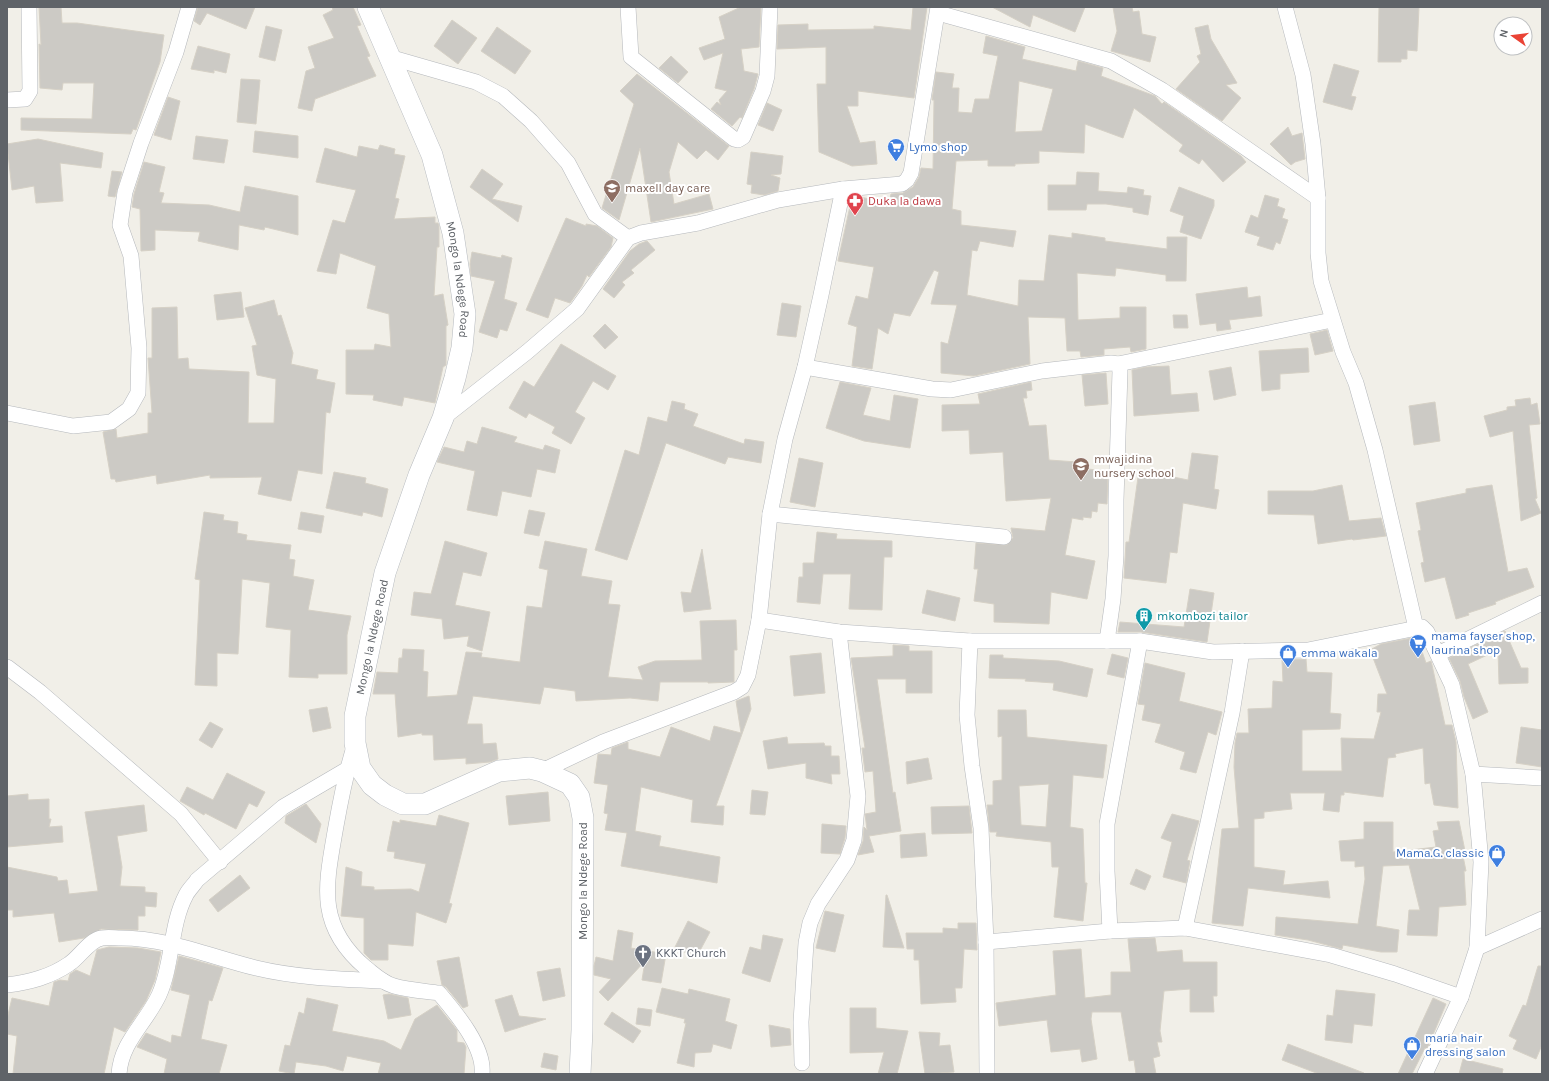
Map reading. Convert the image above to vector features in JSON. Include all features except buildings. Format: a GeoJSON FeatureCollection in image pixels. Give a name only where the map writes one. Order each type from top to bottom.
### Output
{"type":"FeatureCollection","features":[{"type":"Feature","properties":{"kind":"street"},"geometry":{"type":"LineString","coordinates":[[7,100],[25,99],[30,90],[29,7]]}},
{"type":"Feature","properties":{"kind":"street"},"geometry":{"type":"LineString","coordinates":[[7,413],[73,426],[111,422],[129,409],[138,393],[139,348],[131,256],[120,226],[125,192],[141,143],[176,52],[189,7]]}},
{"type":"Feature","properties":{"kind":"street","name":"Mongo la Ndege Road"},"geometry":{"type":"LineString","coordinates":[[368,7],[432,155],[453,233],[465,314],[462,348],[443,418],[419,475],[385,573],[355,716],[355,743],[360,768],[372,785],[385,795],[403,804],[425,804],[499,771],[530,768],[542,771],[570,784],[579,797],[583,818],[582,1030],[580,1074]]}},
{"type":"Feature","properties":{"kind":"street"},"geometry":{"type":"LineString","coordinates":[[628,7],[631,57],[734,139],[738,140],[743,137],[758,104],[767,76],[770,7]]}},
{"type":"Feature","properties":{"kind":"street"},"geometry":{"type":"LineString","coordinates":[[1285,7],[1304,75],[1318,198],[1318,253],[1321,281],[1332,320],[1356,383],[1374,450],[1416,628]]}},
{"type":"Feature","properties":{"kind":"street"},"geometry":{"type":"LineString","coordinates":[[443,418],[527,352],[577,309],[628,238],[641,233],[698,223],[778,200],[843,189],[902,184],[907,180],[911,173],[938,10],[1111,61],[1162,90],[1318,198]]}},
{"type":"Feature","properties":{"kind":"street"},"geometry":{"type":"LineString","coordinates":[[389,57],[476,82],[504,96],[536,126],[568,163],[595,214],[628,238]]}},
{"type":"Feature","properties":{"kind":"street"},"geometry":{"type":"LineString","coordinates":[[542,771],[603,742],[734,692],[742,687],[748,675],[759,620],[770,514],[785,439],[805,367],[843,189]]}},
{"type":"Feature","properties":{"kind":"street"},"geometry":{"type":"LineString","coordinates":[[805,367],[932,389],[951,390],[1042,371],[1111,363],[1118,364],[1332,320]]}},
{"type":"Feature","properties":{"kind":"street"},"geometry":{"type":"LineString","coordinates":[[1107,641],[1113,599],[1116,556],[1116,500],[1120,371],[1118,364]]}},
{"type":"Feature","properties":{"kind":"street"},"geometry":{"type":"LineString","coordinates":[[770,514],[1004,537]]}},
{"type":"Feature","properties":{"kind":"street"},"geometry":{"type":"LineString","coordinates":[[1438,654],[1542,603]]}},
{"type":"Feature","properties":{"kind":"street"},"geometry":{"type":"LineString","coordinates":[[759,620],[839,632],[970,641],[1140,641],[1213,652],[1308,650],[1422,627],[1427,632],[1452,685],[1473,774],[1481,862],[1477,948],[1460,997],[1425,1074]]}},
{"type":"Feature","properties":{"kind":"street"},"geometry":{"type":"LineString","coordinates":[[802,1063],[801,1022],[806,943],[810,923],[818,904],[847,860],[854,840],[858,796],[839,632]]}},
{"type":"Feature","properties":{"kind":"street"},"geometry":{"type":"LineString","coordinates":[[970,641],[967,715],[972,766],[981,828],[986,942],[987,1074]]}},
{"type":"Feature","properties":{"kind":"street"},"geometry":{"type":"LineString","coordinates":[[1110,931],[1106,870],[1107,824],[1140,641]]}},
{"type":"Feature","properties":{"kind":"street"},"geometry":{"type":"LineString","coordinates":[[1185,928],[1232,713],[1242,651]]}},
{"type":"Feature","properties":{"kind":"street"},"geometry":{"type":"LineString","coordinates":[[7,667],[40,692],[181,814],[220,862]]}},
{"type":"Feature","properties":{"kind":"street"},"geometry":{"type":"LineString","coordinates":[[355,743],[346,770],[326,881],[327,902],[332,920],[342,941],[360,963],[383,981],[394,986],[439,993],[453,1010],[476,1045],[483,1069],[482,1074]]}},
{"type":"Feature","properties":{"kind":"street"},"geometry":{"type":"LineString","coordinates":[[119,1074],[124,1051],[159,995],[173,944],[179,912],[186,894],[197,880],[284,807],[346,770]]}},
{"type":"Feature","properties":{"kind":"street"},"geometry":{"type":"LineString","coordinates":[[1473,774],[1542,778]]}},
{"type":"Feature","properties":{"kind":"street"},"geometry":{"type":"LineString","coordinates":[[1477,948],[1542,919]]}},
{"type":"Feature","properties":{"kind":"street"},"geometry":{"type":"LineString","coordinates":[[986,942],[1110,931],[1185,928],[1331,956],[1395,974],[1460,997]]}},
{"type":"Feature","properties":{"kind":"street"},"geometry":{"type":"LineString","coordinates":[[7,986],[29,982],[49,976],[70,964],[101,938],[133,938],[173,944],[295,976],[383,981]]}},
{"type":"Feature","properties":{"kind":"place","name":"Lymo shop"},"geometry":{"type":"Point","coordinates":[896,162]}},
{"type":"Feature","properties":{"kind":"place","name":"maxell day care"},"geometry":{"type":"Point","coordinates":[612,203]}},
{"type":"Feature","properties":{"kind":"place","name":"Duka la dawa"},"geometry":{"type":"Point","coordinates":[855,216]}},
{"type":"Feature","properties":{"kind":"place","name":"mwajidina nursery school"},"geometry":{"type":"Point","coordinates":[1081,481]}},
{"type":"Feature","properties":{"kind":"place","name":"mkombozi tailor"},"geometry":{"type":"Point","coordinates":[1144,631]}},
{"type":"Feature","properties":{"kind":"place","name":"mama fayser shop, laurina shop"},"geometry":{"type":"Point","coordinates":[1418,658]}},
{"type":"Feature","properties":{"kind":"place","name":"emma wakala"},"geometry":{"type":"Point","coordinates":[1288,668]}},
{"type":"Feature","properties":{"kind":"place","name":"Mama.G. classic"},"geometry":{"type":"Point","coordinates":[1497,868]}},
{"type":"Feature","properties":{"kind":"place","name":"KKKT Church"},"geometry":{"type":"Point","coordinates":[643,968]}},
{"type":"Feature","properties":{"kind":"place","name":"maria hair dressing salon"},"geometry":{"type":"Point","coordinates":[1412,1060]}}]}
